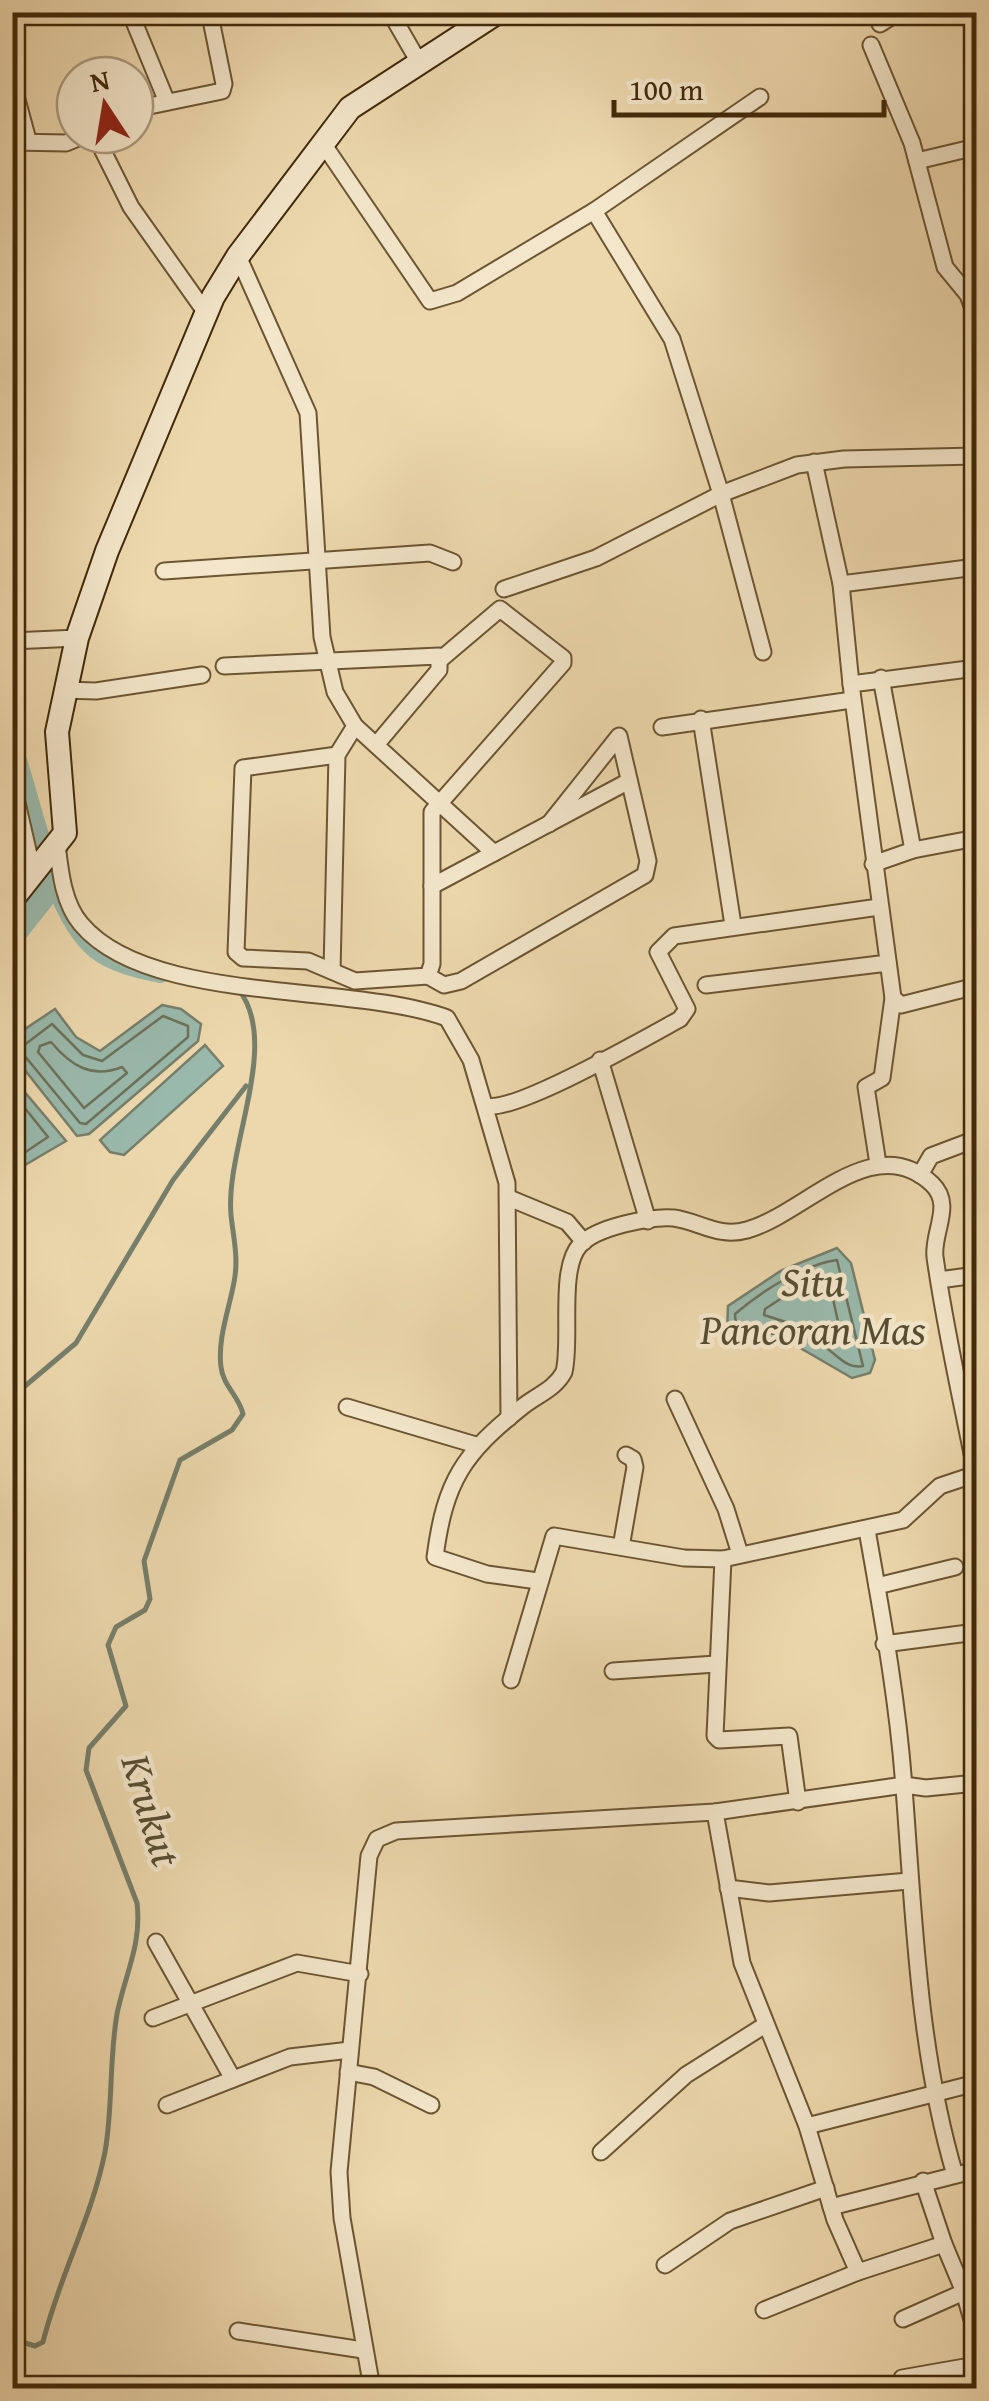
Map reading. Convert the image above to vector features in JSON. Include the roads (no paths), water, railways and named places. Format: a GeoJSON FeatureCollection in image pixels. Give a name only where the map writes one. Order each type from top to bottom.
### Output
{"type":"FeatureCollection","features":[{"type":"Feature","properties":{"kind":"main road"},"geometry":{"type":"LineString","coordinates":[[12,900],[66,829],[57,748],[63,690],[77,638],[106,551],[206,313],[238,256],[350,108],[498,12]]}},
{"type":"Feature","properties":{"kind":"street"},"geometry":{"type":"LineString","coordinates":[[130,12],[167,102]]}},
{"type":"Feature","properties":{"kind":"street"},"geometry":{"type":"LineString","coordinates":[[155,105],[222,91],[224,84],[211,20],[232,12]]}},
{"type":"Feature","properties":{"kind":"street"},"geometry":{"type":"LineString","coordinates":[[390,12],[420,64]]}},
{"type":"Feature","properties":{"kind":"street"},"geometry":{"type":"LineString","coordinates":[[880,24],[899,12]]}},
{"type":"Feature","properties":{"kind":"street"},"geometry":{"type":"LineString","coordinates":[[872,45],[917,161],[944,267],[968,295],[976,317]]}},
{"type":"Feature","properties":{"kind":"street"},"geometry":{"type":"LineString","coordinates":[[12,81],[20,141],[55,142]]}},
{"type":"Feature","properties":{"kind":"street"},"geometry":{"type":"LineString","coordinates":[[322,142],[430,301],[457,293],[594,210],[760,97]]}},
{"type":"Feature","properties":{"kind":"street"},"geometry":{"type":"LineString","coordinates":[[917,161],[976,147]]}},
{"type":"Feature","properties":{"kind":"street"},"geometry":{"type":"LineString","coordinates":[[104,155],[131,207],[206,313]]}},
{"type":"Feature","properties":{"kind":"street"},"geometry":{"type":"LineString","coordinates":[[594,210],[672,340],[721,494],[763,652]]}},
{"type":"Feature","properties":{"kind":"street"},"geometry":{"type":"LineString","coordinates":[[238,256],[308,413],[325,662],[356,726],[494,854]]}},
{"type":"Feature","properties":{"kind":"street"},"geometry":{"type":"LineString","coordinates":[[504,588],[610,551],[721,494],[814,462],[976,456]]}},
{"type":"Feature","properties":{"kind":"street"},"geometry":{"type":"LineString","coordinates":[[814,462],[841,584],[851,692],[893,998],[882,1078],[866,1086],[878,1164]]}},
{"type":"Feature","properties":{"kind":"street"},"geometry":{"type":"LineString","coordinates":[[164,571],[430,553],[453,562]]}},
{"type":"Feature","properties":{"kind":"street"},"geometry":{"type":"LineString","coordinates":[[841,584],[976,566]]}},
{"type":"Feature","properties":{"kind":"street"},"geometry":{"type":"LineString","coordinates":[[376,745],[439,670],[441,659],[500,608],[564,663],[430,817],[432,964],[428,976]]}},
{"type":"Feature","properties":{"kind":"street"},"geometry":{"type":"LineString","coordinates":[[12,641],[77,638]]}},
{"type":"Feature","properties":{"kind":"street"},"geometry":{"type":"LineString","coordinates":[[224,666],[435,654],[441,659]]}},
{"type":"Feature","properties":{"kind":"street"},"geometry":{"type":"LineString","coordinates":[[662,727],[851,692],[880,678],[976,668]]}},
{"type":"Feature","properties":{"kind":"street"},"geometry":{"type":"LineString","coordinates":[[63,690],[96,691],[202,675]]}},
{"type":"Feature","properties":{"kind":"street"},"geometry":{"type":"LineString","coordinates":[[880,678],[914,850]]}},
{"type":"Feature","properties":{"kind":"street"},"geometry":{"type":"LineString","coordinates":[[701,719],[733,925]]}},
{"type":"Feature","properties":{"kind":"street"},"geometry":{"type":"LineString","coordinates":[[332,971],[337,755],[356,726]]}},
{"type":"Feature","properties":{"kind":"street"},"geometry":{"type":"LineString","coordinates":[[337,755],[250,766],[240,773],[236,952],[243,958],[308,961],[366,982],[428,976],[444,984],[461,981],[641,879],[648,861],[619,736],[549,824]]}},
{"type":"Feature","properties":{"kind":"street"},"geometry":{"type":"LineString","coordinates":[[12,781],[45,858],[60,874],[78,921],[98,942],[128,960],[174,974],[447,1018],[471,1060],[509,1198],[508,1418]]}},
{"type":"Feature","properties":{"kind":"street"},"geometry":{"type":"LineString","coordinates":[[432,886],[629,782]]}},
{"type":"Feature","properties":{"kind":"street"},"geometry":{"type":"LineString","coordinates":[[873,864],[914,850],[976,838]]}},
{"type":"Feature","properties":{"kind":"street"},"geometry":{"type":"LineString","coordinates":[[486,1106],[495,1108],[529,1098],[686,1014],[660,958],[660,945],[674,936],[880,907]]}},
{"type":"Feature","properties":{"kind":"street"},"geometry":{"type":"LineString","coordinates":[[706,985],[888,963]]}},
{"type":"Feature","properties":{"kind":"street"},"geometry":{"type":"LineString","coordinates":[[893,998],[900,1004],[976,986]]}},
{"type":"Feature","properties":{"kind":"street"},"geometry":{"type":"LineString","coordinates":[[600,1060],[648,1221]]}},
{"type":"Feature","properties":{"kind":"street"},"geometry":{"type":"LineString","coordinates":[[920,1176],[930,1156],[976,1140]]}},
{"type":"Feature","properties":{"kind":"street"},"geometry":{"type":"LineString","coordinates":[[511,1680],[554,1536],[684,1558],[723,1559],[867,1530],[910,1517],[940,1486],[976,1474],[939,1280],[935,1243],[942,1200],[934,1185],[920,1176],[878,1164],[852,1173],[776,1218],[745,1231],[719,1233],[676,1219],[648,1221],[584,1242],[571,1266],[564,1372],[558,1384],[476,1445],[446,1494],[436,1560],[486,1574],[538,1581]]}},
{"type":"Feature","properties":{"kind":"street"},"geometry":{"type":"LineString","coordinates":[[509,1198],[566,1222],[584,1242]]}},
{"type":"Feature","properties":{"kind":"street"},"geometry":{"type":"LineString","coordinates":[[939,1280],[976,1275]]}},
{"type":"Feature","properties":{"kind":"street"},"geometry":{"type":"LineString","coordinates":[[675,1399],[731,1521],[740,1554]]}},
{"type":"Feature","properties":{"kind":"street"},"geometry":{"type":"LineString","coordinates":[[347,1407],[476,1445]]}},
{"type":"Feature","properties":{"kind":"street"},"geometry":{"type":"LineString","coordinates":[[621,1547],[635,1468],[634,1459],[626,1455]]}},
{"type":"Feature","properties":{"kind":"street"},"geometry":{"type":"LineString","coordinates":[[867,1530],[904,1785],[909,1881],[937,2092],[955,2175]]}},
{"type":"Feature","properties":{"kind":"street"},"geometry":{"type":"LineString","coordinates":[[723,1559],[715,1736],[734,1740],[790,1736],[798,1802]]}},
{"type":"Feature","properties":{"kind":"street"},"geometry":{"type":"LineString","coordinates":[[877,1586],[955,1568]]}},
{"type":"Feature","properties":{"kind":"street"},"geometry":{"type":"LineString","coordinates":[[884,1644],[976,1632]]}},
{"type":"Feature","properties":{"kind":"street"},"geometry":{"type":"LineString","coordinates":[[613,1671],[716,1664]]}},
{"type":"Feature","properties":{"kind":"street"},"geometry":{"type":"LineString","coordinates":[[372,2388],[339,2194],[370,1848],[382,1835],[715,1812],[904,1785],[926,1788],[976,1783]]}},
{"type":"Feature","properties":{"kind":"street"},"geometry":{"type":"LineString","coordinates":[[715,1812],[737,1946],[858,2272]]}},
{"type":"Feature","properties":{"kind":"street"},"geometry":{"type":"LineString","coordinates":[[728,1888],[769,1893],[909,1881]]}},
{"type":"Feature","properties":{"kind":"street"},"geometry":{"type":"LineString","coordinates":[[156,1942],[233,2079]]}},
{"type":"Feature","properties":{"kind":"street"},"geometry":{"type":"LineString","coordinates":[[153,2018],[297,1964],[360,1974]]}},
{"type":"Feature","properties":{"kind":"street"},"geometry":{"type":"LineString","coordinates":[[601,2152],[686,2075],[765,2025]]}},
{"type":"Feature","properties":{"kind":"street"},"geometry":{"type":"LineString","coordinates":[[167,2104],[299,2055],[350,2050]]}},
{"type":"Feature","properties":{"kind":"street"},"geometry":{"type":"LineString","coordinates":[[348,2072],[374,2078],[431,2106]]}},
{"type":"Feature","properties":{"kind":"street"},"geometry":{"type":"LineString","coordinates":[[807,2126],[976,2084]]}},
{"type":"Feature","properties":{"kind":"street"},"geometry":{"type":"LineString","coordinates":[[831,2207],[976,2170]]}},
{"type":"Feature","properties":{"kind":"street"},"geometry":{"type":"LineString","coordinates":[[924,2181],[944,2244],[970,2291],[976,2334]]}},
{"type":"Feature","properties":{"kind":"street"},"geometry":{"type":"LineString","coordinates":[[665,2265],[730,2221],[826,2188]]}},
{"type":"Feature","properties":{"kind":"street"},"geometry":{"type":"LineString","coordinates":[[764,2310],[858,2272],[944,2244]]}},
{"type":"Feature","properties":{"kind":"street"},"geometry":{"type":"LineString","coordinates":[[903,2319],[970,2291]]}},
{"type":"Feature","properties":{"kind":"street"},"geometry":{"type":"LineString","coordinates":[[238,2331],[364,2350]]}},
{"type":"Feature","properties":{"kind":"street"},"geometry":{"type":"LineString","coordinates":[[902,2378],[976,2365]]}},
{"type":"Feature","properties":{"kind":"water"},"geometry":{"type":"Polygon","coordinates":[[[162,1005],[181,1009],[201,1024],[198,1041],[89,1134],[77,1136],[13,1055],[13,1037],[55,1009],[76,1037],[100,1051],[162,1005]]]}},
{"type":"Feature","properties":{"kind":"water"},"geometry":{"type":"Polygon","coordinates":[[[205,1045],[223,1066],[124,1155],[110,1152],[100,1140],[205,1045]]]}},
{"type":"Feature","properties":{"kind":"water"},"geometry":{"type":"Polygon","coordinates":[[[12,1077],[66,1141],[13,1172],[12,1172],[12,1077]]]}},
{"type":"Feature","properties":{"kind":"water","name":"Situ Pancoran Mas"},"geometry":{"type":"Polygon","coordinates":[[[837,1248],[851,1263],[875,1360],[870,1373],[852,1378],[795,1345],[727,1335],[728,1306],[782,1270],[837,1248]]]}},
{"type":"Feature","properties":{"kind":"waterway"},"geometry":{"type":"LineString","coordinates":[[12,745],[55,883],[81,932],[110,958],[160,973]]}},
{"type":"Feature","properties":{"kind":"waterway","name":"Krukut"},"geometry":{"type":"LineString","coordinates":[[12,930],[54,877]]}},
{"type":"Feature","properties":{"kind":"waterway","name":"Krukut"},"geometry":{"type":"LineString","coordinates":[[12,2339],[35,2346],[43,2342],[92,2200],[105,2152],[117,2014],[137,1932],[137,1903],[86,1770],[89,1748],[126,1706],[108,1645],[116,1627],[145,1610],[150,1599],[144,1561],[180,1460],[232,1430],[243,1414],[225,1380],[220,1356],[236,1268],[231,1188],[255,1039],[250,1013],[239,990]]}},
{"type":"Feature","properties":{"kind":"waterway"},"geometry":{"type":"LineString","coordinates":[[12,1397],[76,1343],[173,1180],[246,1086]]}}]}
